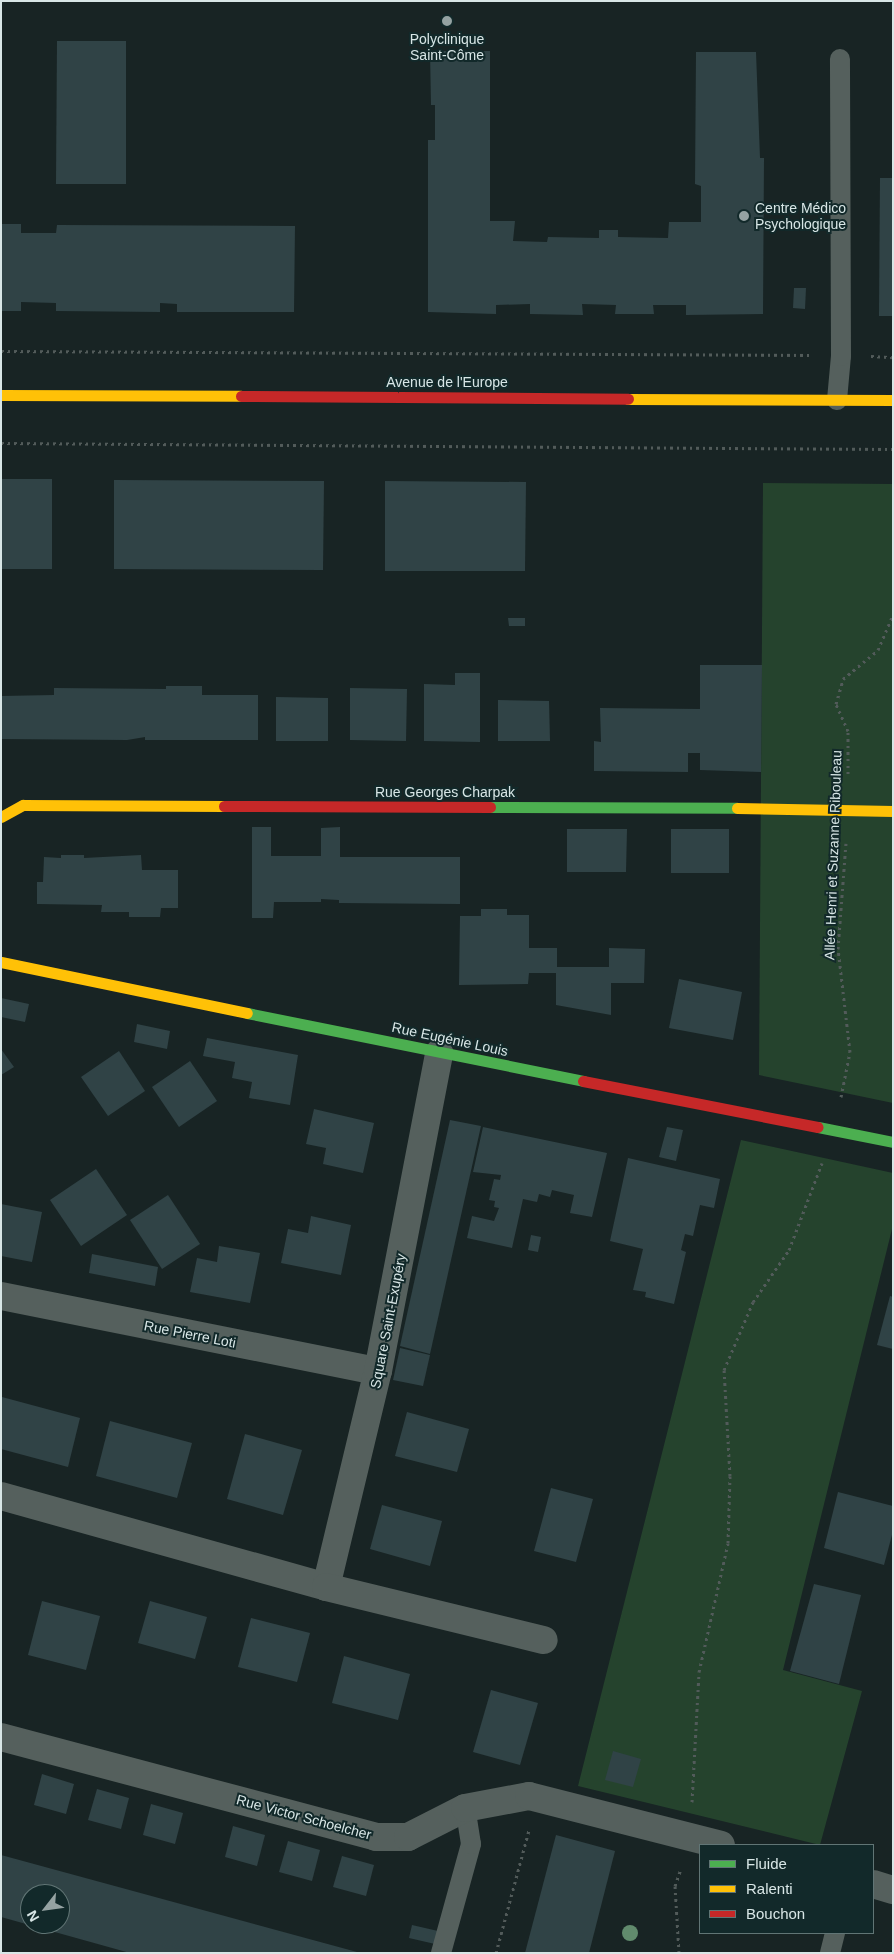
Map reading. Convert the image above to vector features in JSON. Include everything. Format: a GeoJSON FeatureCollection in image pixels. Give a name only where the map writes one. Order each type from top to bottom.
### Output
{"type":"FeatureCollection","features":[{"type":"Feature","properties":{"kind":"street","name":"Avenue de l'Europe"},"geometry":{"type":"LineString","coordinates":[[1,395],[893,400]]}},
{"type":"Feature","properties":{"kind":"street","name":"Rue Georges Charpak"},"geometry":{"type":"LineString","coordinates":[[1,817],[23,805],[847,808],[893,811]]}},
{"type":"Feature","properties":{"kind":"street","name":"Rue Eugénie Louis"},"geometry":{"type":"LineString","coordinates":[[1,962],[439,1053],[835,1129],[893,1142]]}},
{"type":"Feature","properties":{"kind":"street","name":"Square Saint-Exupéry"},"geometry":{"type":"LineString","coordinates":[[326,1587],[378,1371],[439,1053]]}},
{"type":"Feature","properties":{"kind":"street","name":"Rue Pierre Loti"},"geometry":{"type":"LineString","coordinates":[[1,1296],[378,1371]]}},
{"type":"Feature","properties":{"kind":"street"},"geometry":{"type":"LineString","coordinates":[[1,1496],[326,1587],[544,1640]]}},
{"type":"Feature","properties":{"kind":"street","name":"Rue Victor Schoelcher"},"geometry":{"type":"LineString","coordinates":[[1,1737],[376,1837],[408,1837],[465,1808],[529,1796],[717,1844]]}},
{"type":"Feature","properties":{"kind":"street"},"geometry":{"type":"LineString","coordinates":[[874,1884],[893,1890]]}},
{"type":"Feature","properties":{"kind":"lane"},"geometry":{"type":"LineString","coordinates":[[837,400],[841,356],[840,59]]}},
{"type":"Feature","properties":{"kind":"lane"},"geometry":{"type":"LineString","coordinates":[[441,1953],[471,1844],[465,1808]]}},
{"type":"Feature","properties":{"kind":"lane"},"geometry":{"type":"LineString","coordinates":[[830,1953],[835,1934]]}},
{"type":"Feature","properties":{"kind":"path"},"geometry":{"type":"LineString","coordinates":[[1,351],[893,356]]}},
{"type":"Feature","properties":{"kind":"path"},"geometry":{"type":"LineString","coordinates":[[1,443],[893,449]]}},
{"type":"Feature","properties":{"kind":"path","name":"Allée Henri et Suzanne Ribouleau"},"geometry":{"type":"LineString","coordinates":[[679,1953],[675,1886],[692,1838],[699,1672],[728,1543],[730,1476],[724,1370],[753,1302],[788,1250],[835,1129],[850,1052],[838,949],[847,808],[848,731],[836,704],[844,679],[878,650],[893,615]]}},
{"type":"Feature","properties":{"kind":"path"},"geometry":{"type":"LineString","coordinates":[[496,1953],[537,1798]]}},
{"type":"Feature","properties":{"kind":"green space"},"geometry":{"type":"Polygon","coordinates":[[[763,483],[893,484],[893,1103],[759,1075],[763,483]]]}},
{"type":"Feature","properties":{"kind":"green space"},"geometry":{"type":"Polygon","coordinates":[[[741,1140],[893,1173],[893,1225],[783,1670],[862,1691],[820,1844],[578,1786],[741,1140]]]}},
{"type":"Feature","properties":{"kind":"building"},"geometry":{"type":"Polygon","coordinates":[[[57,41],[126,41],[126,184],[56,184],[57,41]]]}},
{"type":"Feature","properties":{"kind":"building"},"geometry":{"type":"Polygon","coordinates":[[[430,51],[490,51],[490,221],[515,221],[513,241],[547,242],[548,237],[599,238],[599,230],[618,230],[618,237],[668,238],[669,222],[701,222],[701,186],[695,184],[696,52],[756,52],[760,158],[764,158],[763,314],[686,315],[686,305],[653,305],[654,314],[615,314],[616,305],[582,304],[583,315],[530,314],[530,304],[496,305],[496,314],[428,312],[428,140],[435,140],[435,105],[431,105],[430,51]]]}},
{"type":"Feature","properties":{"kind":"building"},"geometry":{"type":"Polygon","coordinates":[[[880,178],[893,178],[893,316],[879,316],[880,178]]]}},
{"type":"Feature","properties":{"kind":"building"},"geometry":{"type":"Polygon","coordinates":[[[1,224],[21,224],[21,233],[56,233],[57,225],[295,226],[294,312],[177,312],[177,304],[160,303],[160,312],[56,311],[56,303],[21,302],[21,311],[1,311],[1,224]]]}},
{"type":"Feature","properties":{"kind":"building"},"geometry":{"type":"Polygon","coordinates":[[[794,288],[806,288],[805,309],[793,308],[794,288]]]}},
{"type":"Feature","properties":{"kind":"building"},"geometry":{"type":"Polygon","coordinates":[[[1,479],[52,479],[52,569],[1,569],[1,479]]]}},
{"type":"Feature","properties":{"kind":"building"},"geometry":{"type":"Polygon","coordinates":[[[114,480],[324,481],[323,570],[114,569],[114,480]]]}},
{"type":"Feature","properties":{"kind":"building"},"geometry":{"type":"Polygon","coordinates":[[[385,481],[526,482],[525,571],[385,571],[385,481]]]}},
{"type":"Feature","properties":{"kind":"building"},"geometry":{"type":"Polygon","coordinates":[[[508,618],[525,618],[525,626],[509,626],[508,618]]]}},
{"type":"Feature","properties":{"kind":"building"},"geometry":{"type":"Polygon","coordinates":[[[700,665],[762,665],[761,772],[700,770],[700,753],[688,753],[688,772],[594,771],[594,741],[601,742],[600,708],[700,709],[700,665]]]}},
{"type":"Feature","properties":{"kind":"building"},"geometry":{"type":"Polygon","coordinates":[[[455,673],[480,673],[480,742],[424,741],[424,684],[455,685],[455,673]]]}},
{"type":"Feature","properties":{"kind":"building"},"geometry":{"type":"Polygon","coordinates":[[[166,686],[202,686],[202,695],[258,695],[258,740],[145,740],[145,737],[127,740],[1,739],[1,696],[54,695],[54,688],[166,689],[166,686]]]}},
{"type":"Feature","properties":{"kind":"building"},"geometry":{"type":"Polygon","coordinates":[[[350,688],[407,689],[406,741],[350,740],[350,688]]]}},
{"type":"Feature","properties":{"kind":"building"},"geometry":{"type":"Polygon","coordinates":[[[276,697],[328,698],[328,741],[276,741],[276,697]]]}},
{"type":"Feature","properties":{"kind":"building"},"geometry":{"type":"Polygon","coordinates":[[[498,700],[549,701],[550,741],[498,741],[498,700]]]}},
{"type":"Feature","properties":{"kind":"building"},"geometry":{"type":"Polygon","coordinates":[[[252,827],[271,827],[271,856],[321,856],[321,828],[340,827],[340,857],[460,857],[460,904],[339,903],[339,900],[321,899],[321,902],[274,902],[273,918],[252,918],[252,827]]]}},
{"type":"Feature","properties":{"kind":"building"},"geometry":{"type":"Polygon","coordinates":[[[567,829],[627,829],[626,872],[567,872],[567,829]]]}},
{"type":"Feature","properties":{"kind":"building"},"geometry":{"type":"Polygon","coordinates":[[[671,829],[729,829],[729,873],[671,873],[671,829]]]}},
{"type":"Feature","properties":{"kind":"building"},"geometry":{"type":"Polygon","coordinates":[[[61,855],[84,855],[84,858],[141,855],[142,870],[178,870],[178,908],[161,908],[160,917],[129,917],[129,912],[101,912],[102,905],[37,904],[37,882],[43,882],[44,857],[61,858],[61,855]]]}},
{"type":"Feature","properties":{"kind":"building"},"geometry":{"type":"Polygon","coordinates":[[[481,909],[507,909],[507,915],[529,915],[529,948],[557,948],[557,967],[609,967],[609,948],[645,949],[644,983],[611,983],[611,1015],[556,1005],[556,973],[529,973],[528,984],[459,985],[460,916],[481,916],[481,909]]]}},
{"type":"Feature","properties":{"kind":"building"},"geometry":{"type":"Polygon","coordinates":[[[679,979],[742,992],[733,1040],[669,1028],[679,979]]]}},
{"type":"Feature","properties":{"kind":"building"},"geometry":{"type":"Polygon","coordinates":[[[1,998],[29,1004],[25,1022],[1,1017],[1,998]]]}},
{"type":"Feature","properties":{"kind":"building"},"geometry":{"type":"Polygon","coordinates":[[[137,1024],[170,1031],[167,1049],[134,1042],[137,1024]]]}},
{"type":"Feature","properties":{"kind":"building"},"geometry":{"type":"Polygon","coordinates":[[[207,1038],[298,1055],[290,1105],[249,1098],[252,1082],[232,1078],[235,1062],[203,1056],[207,1038]]]}},
{"type":"Feature","properties":{"kind":"building"},"geometry":{"type":"Polygon","coordinates":[[[1,1049],[14,1067],[1,1075],[1,1049]]]}},
{"type":"Feature","properties":{"kind":"building"},"geometry":{"type":"Polygon","coordinates":[[[119,1051],[145,1091],[108,1116],[81,1077],[119,1051]]]}},
{"type":"Feature","properties":{"kind":"building"},"geometry":{"type":"Polygon","coordinates":[[[190,1061],[217,1101],[179,1127],[152,1087],[190,1061]]]}},
{"type":"Feature","properties":{"kind":"building"},"geometry":{"type":"Polygon","coordinates":[[[314,1109],[374,1123],[363,1173],[323,1164],[326,1148],[306,1144],[314,1109]]]}},
{"type":"Feature","properties":{"kind":"building"},"geometry":{"type":"Polygon","coordinates":[[[450,1120],[481,1126],[430,1354],[400,1346],[450,1120]]]}},
{"type":"Feature","properties":{"kind":"building"},"geometry":{"type":"Polygon","coordinates":[[[483,1127],[607,1153],[592,1217],[570,1213],[574,1195],[552,1190],[550,1197],[539,1194],[537,1202],[523,1199],[512,1248],[467,1238],[472,1216],[494,1221],[499,1208],[494,1207],[495,1201],[489,1200],[494,1179],[500,1180],[501,1175],[473,1172],[483,1127]]]}},
{"type":"Feature","properties":{"kind":"building"},"geometry":{"type":"Polygon","coordinates":[[[667,1127],[683,1130],[676,1161],[659,1157],[667,1127]]]}},
{"type":"Feature","properties":{"kind":"building"},"geometry":{"type":"Polygon","coordinates":[[[628,1158],[720,1179],[714,1208],[700,1205],[693,1236],[685,1234],[681,1250],[686,1252],[674,1304],[645,1297],[646,1292],[633,1290],[643,1249],[610,1241],[628,1158]]]}},
{"type":"Feature","properties":{"kind":"building"},"geometry":{"type":"Polygon","coordinates":[[[96,1169],[127,1215],[81,1246],[50,1200],[96,1169]]]}},
{"type":"Feature","properties":{"kind":"building"},"geometry":{"type":"Polygon","coordinates":[[[168,1195],[200,1244],[162,1269],[130,1220],[168,1195]]]}},
{"type":"Feature","properties":{"kind":"building"},"geometry":{"type":"Polygon","coordinates":[[[1,1204],[42,1212],[32,1262],[1,1256],[1,1204]]]}},
{"type":"Feature","properties":{"kind":"building"},"geometry":{"type":"Polygon","coordinates":[[[311,1216],[351,1225],[341,1275],[281,1263],[288,1229],[308,1233],[311,1216]]]}},
{"type":"Feature","properties":{"kind":"building"},"geometry":{"type":"Polygon","coordinates":[[[531,1235],[541,1237],[538,1252],[528,1250],[531,1235]]]}},
{"type":"Feature","properties":{"kind":"building"},"geometry":{"type":"Polygon","coordinates":[[[219,1246],[260,1253],[250,1303],[190,1292],[197,1258],[217,1262],[219,1246]]]}},
{"type":"Feature","properties":{"kind":"building"},"geometry":{"type":"Polygon","coordinates":[[[92,1254],[158,1267],[155,1286],[89,1273],[92,1254]]]}},
{"type":"Feature","properties":{"kind":"building"},"geometry":{"type":"Polygon","coordinates":[[[890,1296],[893,1297],[893,1349],[877,1345],[890,1296]]]}},
{"type":"Feature","properties":{"kind":"building"},"geometry":{"type":"Polygon","coordinates":[[[400,1348],[430,1355],[423,1386],[393,1380],[400,1348]]]}},
{"type":"Feature","properties":{"kind":"building"},"geometry":{"type":"Polygon","coordinates":[[[2,1397],[80,1418],[68,1467],[1,1449],[2,1397]]]}},
{"type":"Feature","properties":{"kind":"building"},"geometry":{"type":"Polygon","coordinates":[[[407,1412],[469,1429],[457,1472],[395,1456],[407,1412]]]}},
{"type":"Feature","properties":{"kind":"building"},"geometry":{"type":"Polygon","coordinates":[[[110,1421],[192,1443],[177,1498],[96,1476],[110,1421]]]}},
{"type":"Feature","properties":{"kind":"building"},"geometry":{"type":"Polygon","coordinates":[[[245,1434],[302,1450],[283,1515],[227,1499],[245,1434]]]}},
{"type":"Feature","properties":{"kind":"building"},"geometry":{"type":"Polygon","coordinates":[[[551,1488],[593,1499],[576,1562],[534,1551],[551,1488]]]}},
{"type":"Feature","properties":{"kind":"building"},"geometry":{"type":"Polygon","coordinates":[[[838,1492],[893,1506],[893,1531],[884,1565],[824,1548],[838,1492]]]}},
{"type":"Feature","properties":{"kind":"building"},"geometry":{"type":"Polygon","coordinates":[[[382,1505],[442,1521],[430,1566],[370,1549],[382,1505]]]}},
{"type":"Feature","properties":{"kind":"building"},"geometry":{"type":"Polygon","coordinates":[[[814,1584],[861,1595],[839,1684],[790,1671],[814,1584]]]}},
{"type":"Feature","properties":{"kind":"building"},"geometry":{"type":"Polygon","coordinates":[[[42,1601],[100,1616],[86,1670],[28,1655],[42,1601]]]}},
{"type":"Feature","properties":{"kind":"building"},"geometry":{"type":"Polygon","coordinates":[[[150,1601],[207,1617],[195,1659],[138,1643],[150,1601]]]}},
{"type":"Feature","properties":{"kind":"building"},"geometry":{"type":"Polygon","coordinates":[[[251,1618],[310,1633],[297,1682],[238,1667],[251,1618]]]}},
{"type":"Feature","properties":{"kind":"building"},"geometry":{"type":"Polygon","coordinates":[[[344,1656],[410,1674],[398,1720],[332,1703],[344,1656]]]}},
{"type":"Feature","properties":{"kind":"building"},"geometry":{"type":"Polygon","coordinates":[[[491,1690],[538,1703],[520,1765],[473,1752],[491,1690]]]}},
{"type":"Feature","properties":{"kind":"building"},"geometry":{"type":"Polygon","coordinates":[[[613,1751],[641,1759],[633,1787],[605,1780],[613,1751]]]}},
{"type":"Feature","properties":{"kind":"building"},"geometry":{"type":"Polygon","coordinates":[[[42,1774],[74,1784],[66,1814],[34,1805],[42,1774]]]}},
{"type":"Feature","properties":{"kind":"building"},"geometry":{"type":"Polygon","coordinates":[[[97,1789],[129,1798],[121,1829],[88,1820],[97,1789]]]}},
{"type":"Feature","properties":{"kind":"building"},"geometry":{"type":"Polygon","coordinates":[[[151,1804],[183,1813],[175,1844],[143,1835],[151,1804]]]}},
{"type":"Feature","properties":{"kind":"building"},"geometry":{"type":"Polygon","coordinates":[[[233,1826],[265,1835],[257,1866],[225,1857],[233,1826]]]}},
{"type":"Feature","properties":{"kind":"building"},"geometry":{"type":"Polygon","coordinates":[[[556,1835],[615,1851],[589,1953],[525,1953],[556,1835]]]}},
{"type":"Feature","properties":{"kind":"building"},"geometry":{"type":"Polygon","coordinates":[[[288,1841],[320,1850],[312,1881],[279,1872],[288,1841]]]}},
{"type":"Feature","properties":{"kind":"building"},"geometry":{"type":"Polygon","coordinates":[[[1,1855],[357,1953],[130,1953],[62,1934],[70,1934],[70,1884],[20,1884],[20,1922],[1,1917],[1,1855]]]}},
{"type":"Feature","properties":{"kind":"building"},"geometry":{"type":"Polygon","coordinates":[[[342,1856],[374,1865],[366,1896],[333,1887],[342,1856]]]}},
{"type":"Feature","properties":{"kind":"building"},"geometry":{"type":"Polygon","coordinates":[[[412,1925],[438,1931],[435,1944],[409,1938],[412,1925]]]}},
{"type":"Feature","properties":{"kind":"traffic: fast"},"geometry":{"type":"LineString","coordinates":[[490,807],[737,808]]}},
{"type":"Feature","properties":{"kind":"traffic: fast"},"geometry":{"type":"LineString","coordinates":[[247,1013],[583,1081]]}},
{"type":"Feature","properties":{"kind":"traffic: fast"},"geometry":{"type":"LineString","coordinates":[[818,1127],[893,1142]]}},
{"type":"Feature","properties":{"kind":"traffic: slow"},"geometry":{"type":"LineString","coordinates":[[1,395],[241,396]]}},
{"type":"Feature","properties":{"kind":"traffic: slow"},"geometry":{"type":"LineString","coordinates":[[628,399],[893,400]]}},
{"type":"Feature","properties":{"kind":"traffic: slow"},"geometry":{"type":"LineString","coordinates":[[1,817],[23,805],[224,806]]}},
{"type":"Feature","properties":{"kind":"traffic: slow"},"geometry":{"type":"LineString","coordinates":[[737,808],[893,811]]}},
{"type":"Feature","properties":{"kind":"traffic: slow"},"geometry":{"type":"LineString","coordinates":[[1,962],[247,1013]]}},
{"type":"Feature","properties":{"kind":"traffic: jam"},"geometry":{"type":"LineString","coordinates":[[241,396],[628,399]]}},
{"type":"Feature","properties":{"kind":"traffic: jam"},"geometry":{"type":"LineString","coordinates":[[224,806],[490,807]]}},
{"type":"Feature","properties":{"kind":"traffic: jam"},"geometry":{"type":"LineString","coordinates":[[583,1081],[818,1127]]}},
{"type":"Feature","properties":{"kind":"place","name":"Polyclinique Saint-Côme"},"geometry":{"type":"Point","coordinates":[447,21]}},
{"type":"Feature","properties":{"kind":"place","name":"Centre Médico Psychologique"},"geometry":{"type":"Point","coordinates":[744,216]}}]}
